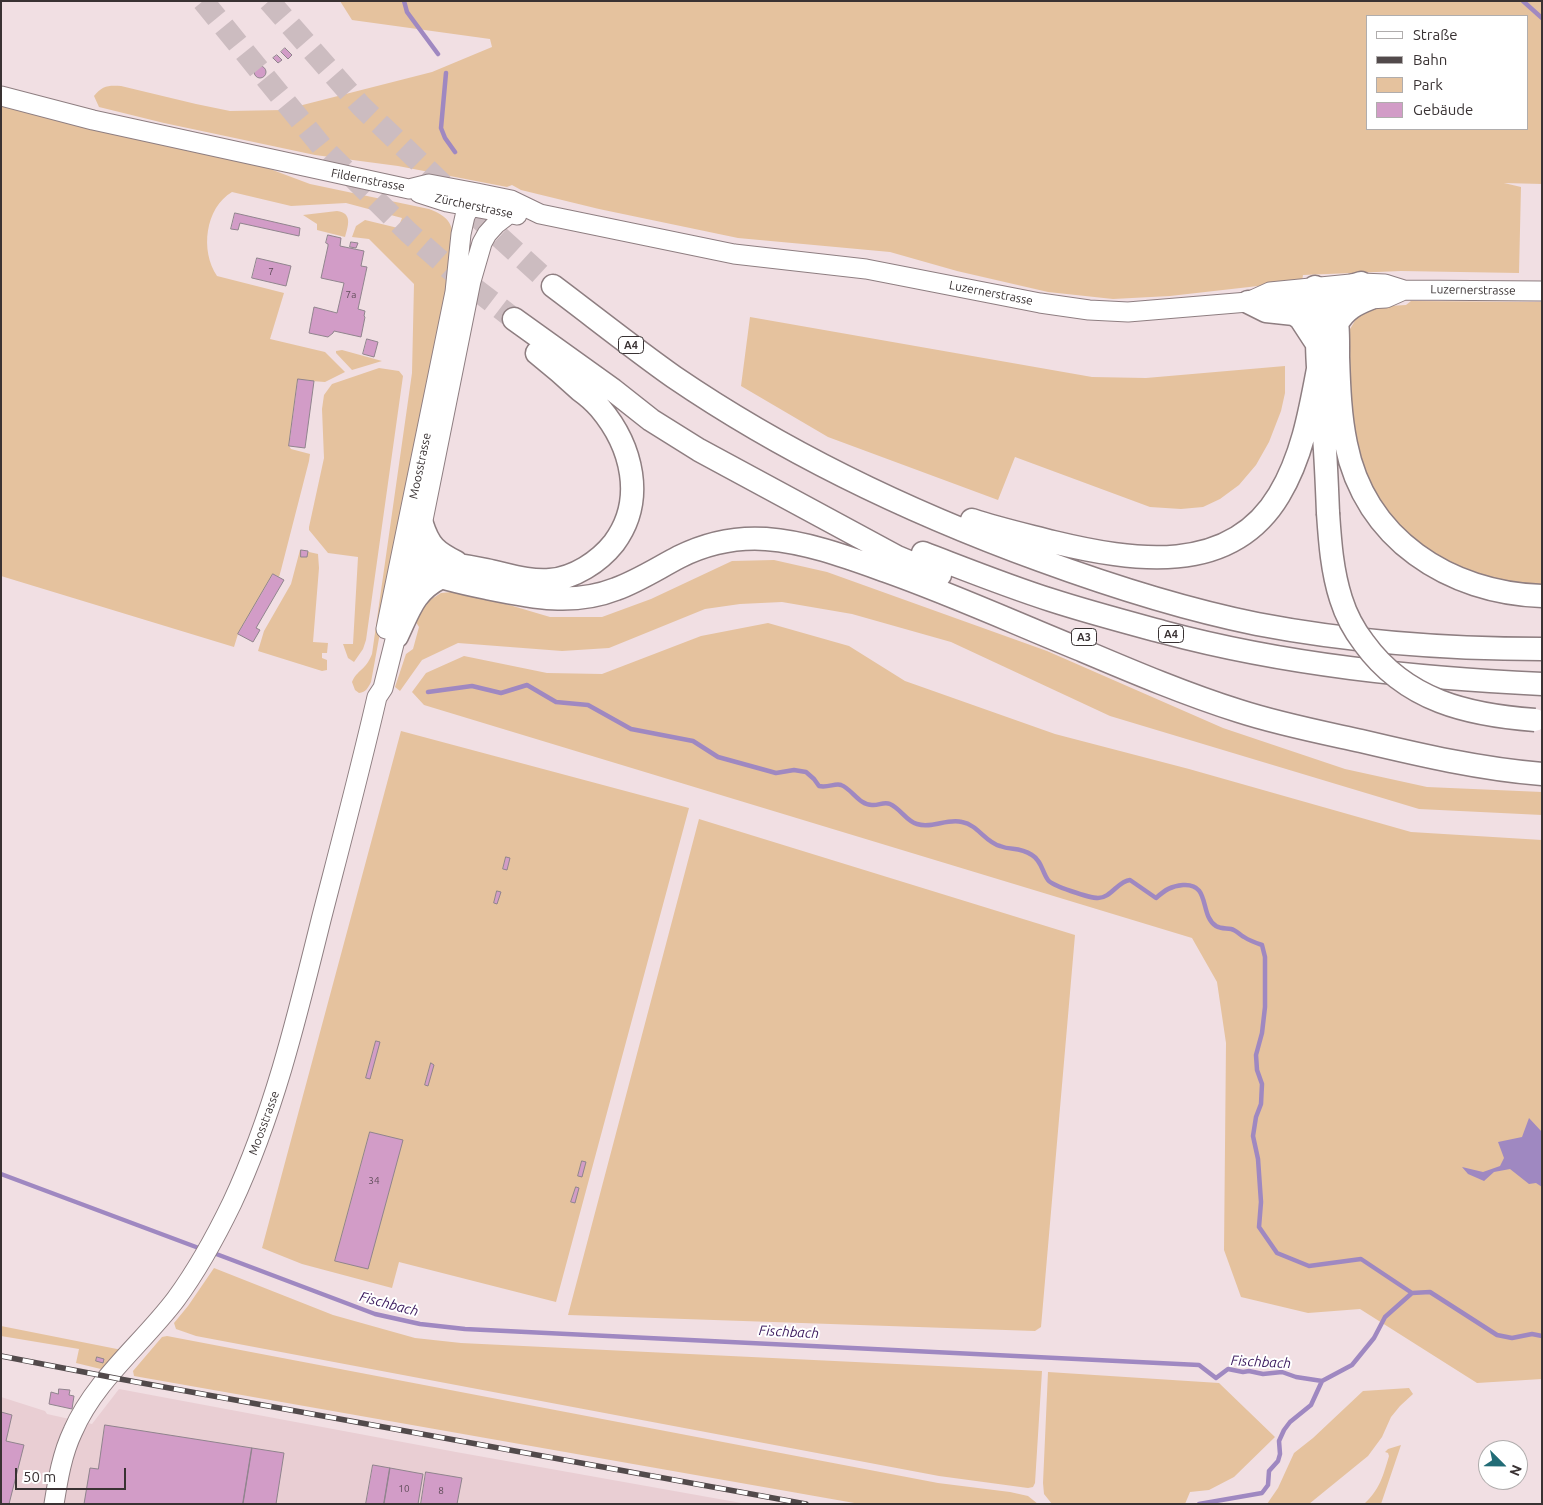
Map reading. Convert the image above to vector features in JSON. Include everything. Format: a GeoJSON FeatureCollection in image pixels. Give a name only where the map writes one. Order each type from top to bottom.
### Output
{"type":"FeatureCollection","features":[{"type":"Feature","properties":{"kind":"highway","name":"A4"},"geometry":{"type":"LineString","coordinates":[[553,286],[681,381],[768,436],[850,480],[958,529],[1021,553],[1126,590],[1256,624],[1322,635],[1392,643],[1450,647],[1542,649]]}},
{"type":"Feature","properties":{"kind":"highway"},"geometry":{"type":"LineString","coordinates":[[1324,296],[1366,291]]}},
{"type":"Feature","properties":{"kind":"highway"},"geometry":{"type":"LineString","coordinates":[[1337,324],[1347,310],[1366,291]]}},
{"type":"Feature","properties":{"kind":"highway"},"geometry":{"type":"LineString","coordinates":[[1324,296],[1337,324],[1339,381],[1345,442],[1350,462],[1359,487],[1382,522],[1411,552],[1428,564],[1451,575],[1473,585],[1493,590],[1513,594],[1542,596]]}},
{"type":"Feature","properties":{"kind":"highway"},"geometry":{"type":"LineString","coordinates":[[1324,296],[1319,312],[1317,344],[1332,558],[1342,601],[1354,628],[1379,661],[1414,690],[1444,704],[1478,714],[1539,721]]}},
{"type":"Feature","properties":{"kind":"highway"},"geometry":{"type":"LineString","coordinates":[[1248,302],[1266,311],[1294,314],[1300,318],[1317,344]]}},
{"type":"Feature","properties":{"kind":"highway","name":"A4"},"geometry":{"type":"LineString","coordinates":[[459,564],[534,579],[549,580],[562,577],[587,567],[603,555],[622,531],[630,510],[632,474],[625,448],[614,428],[599,406],[553,366],[511,324],[651,420],[707,455],[816,513],[1035,595],[1180,636],[1303,661],[1415,675],[1542,684]]}},
{"type":"Feature","properties":{"kind":"highway"},"geometry":{"type":"LineString","coordinates":[[850,480],[991,526],[1075,547],[1158,558],[1181,557],[1203,553],[1232,541],[1251,528],[1266,514],[1279,496],[1293,468],[1301,444],[1318,369]]}},
{"type":"Feature","properties":{"kind":"highway","name":"A3"},"geometry":{"type":"LineString","coordinates":[[816,513],[897,557],[1084,638],[1286,718],[1359,741],[1456,762],[1542,774]]}},
{"type":"Feature","properties":{"kind":"highway"},"geometry":{"type":"LineString","coordinates":[[422,524],[431,545],[440,554],[459,564]]}},
{"type":"Feature","properties":{"kind":"highway"},"geometry":{"type":"LineString","coordinates":[[409,563],[440,578],[521,595],[568,600],[593,597],[613,590],[635,581],[682,555],[699,548],[738,540],[764,539],[790,542],[824,550],[916,581],[1156,681],[1238,711],[1291,726],[1359,741]]}},
{"type":"Feature","properties":{"kind":"highway"},"geometry":{"type":"LineString","coordinates":[[409,563],[459,564]]}},
{"type":"Feature","properties":{"kind":"highway"},"geometry":{"type":"LineString","coordinates":[[397,636],[420,591],[440,578]]}},
{"type":"Feature","properties":{"kind":"main road","name":"Fildernstrasse"},"geometry":{"type":"LineString","coordinates":[[1,96],[103,122],[409,189]]}},
{"type":"Feature","properties":{"kind":"main road","name":"Zürcherstrasse"},"geometry":{"type":"LineString","coordinates":[[409,189],[447,202],[476,203],[509,214],[526,216],[540,214]]}},
{"type":"Feature","properties":{"kind":"main road"},"geometry":{"type":"LineString","coordinates":[[409,189],[450,214],[461,234]]}},
{"type":"Feature","properties":{"kind":"main road"},"geometry":{"type":"LineString","coordinates":[[476,203],[510,200],[540,214]]}},
{"type":"Feature","properties":{"kind":"main road","name":"Moosstrasse"},"geometry":{"type":"LineString","coordinates":[[377,696],[383,688],[397,636],[459,266],[461,234],[476,203]]}},
{"type":"Feature","properties":{"kind":"main road","name":"Moosstrasse"},"geometry":{"type":"LineString","coordinates":[[54,1504],[64,1456],[80,1416],[103,1384],[176,1298],[199,1264],[245,1175],[270,1109],[286,1059],[377,696],[376,688],[409,563],[422,524],[471,281],[477,230],[476,203]]}},
{"type":"Feature","properties":{"kind":"main road","name":"Moosstrasse"},"geometry":{"type":"LineString","coordinates":[[471,281],[482,243],[487,234],[509,214]]}},
{"type":"Feature","properties":{"kind":"main road","name":"Luzernerstrasse"},"geometry":{"type":"LineString","coordinates":[[540,214],[734,254],[866,269],[1040,303],[1090,310],[1128,312],[1248,302],[1266,305],[1324,296]]}},
{"type":"Feature","properties":{"kind":"main road","name":"Luzernerstrasse"},"geometry":{"type":"LineString","coordinates":[[1366,291],[1385,284],[1404,290],[1542,291]]}},
{"type":"Feature","properties":{"kind":"shaded area"},"geometry":{"type":"Polygon","coordinates":[[[1529,1118],[1542,1132],[1542,1187],[1536,1183],[1529,1184],[1510,1169],[1494,1172],[1484,1181],[1468,1174],[1462,1167],[1483,1172],[1500,1166],[1504,1158],[1498,1142],[1522,1137],[1529,1118]]]}},
{"type":"Feature","properties":{"kind":"shaded area"},"geometry":{"type":"Polygon","coordinates":[[[119,1389],[747,1504],[1,1504],[1,1397],[45,1411],[47,1414],[92,1424],[119,1389]]]}},
{"type":"Feature","properties":{"kind":"green space"},"geometry":{"type":"Polygon","coordinates":[[[340,1],[1542,1],[1542,184],[1504,183],[1521,187],[1519,273],[1401,271],[1303,275],[1302,281],[1170,296],[1113,299],[1048,292],[957,271],[890,252],[738,238],[599,209],[521,190],[512,185],[507,187],[398,166],[315,155],[164,123],[99,107],[94,96],[106,87],[121,86],[230,111],[283,110],[432,72],[492,47],[490,39],[352,20],[340,1]]]}},
{"type":"Feature","properties":{"kind":"green space"},"geometry":{"type":"Polygon","coordinates":[[[1,105],[254,163],[310,184],[429,209],[443,216],[448,221],[453,232],[454,254],[371,682],[363,692],[359,693],[355,690],[352,682],[372,654],[412,373],[414,284],[369,239],[352,237],[356,226],[365,220],[398,228],[402,218],[346,203],[291,206],[232,192],[216,208],[211,219],[207,243],[208,255],[217,276],[284,293],[270,339],[325,352],[345,372],[325,382],[298,380],[289,446],[291,449],[310,454],[309,461],[279,577],[273,574],[238,634],[234,647],[1,576],[1,105]]]}},
{"type":"Feature","properties":{"kind":"green space"},"geometry":{"type":"Polygon","coordinates":[[[342,212],[347,217],[348,224],[345,237],[317,230],[317,224],[303,215],[342,212]]]}},
{"type":"Feature","properties":{"kind":"green space"},"geometry":{"type":"Polygon","coordinates":[[[1411,301],[1542,302],[1542,586],[1477,577],[1433,556],[1395,525],[1365,475],[1355,443],[1350,399],[1348,340],[1350,329],[1356,319],[1375,305],[1406,305],[1411,301]]]}},
{"type":"Feature","properties":{"kind":"green space"},"geometry":{"type":"Polygon","coordinates":[[[750,317],[1092,377],[1146,378],[1285,366],[1285,393],[1281,411],[1269,442],[1256,465],[1239,485],[1220,499],[1203,507],[1181,509],[1150,507],[1015,457],[998,500],[828,437],[741,386],[750,317]]]}},
{"type":"Feature","properties":{"kind":"green space"},"geometry":{"type":"Polygon","coordinates":[[[342,350],[382,361],[352,370],[336,353],[336,351],[342,350]]]}},
{"type":"Feature","properties":{"kind":"green space"},"geometry":{"type":"Polygon","coordinates":[[[379,368],[399,371],[403,376],[366,640],[363,649],[354,662],[348,658],[343,644],[353,644],[358,557],[328,553],[309,530],[309,527],[324,458],[322,409],[324,395],[332,384],[379,368]]]}},
{"type":"Feature","properties":{"kind":"green space"},"geometry":{"type":"Polygon","coordinates":[[[300,550],[318,554],[319,568],[313,642],[328,643],[327,653],[322,653],[322,658],[327,660],[327,670],[322,671],[258,651],[264,631],[291,584],[300,550]]]}},
{"type":"Feature","properties":{"kind":"green space"},"geometry":{"type":"Polygon","coordinates":[[[774,560],[827,572],[1047,651],[1223,728],[1345,769],[1427,787],[1542,792],[1542,815],[1419,809],[1110,716],[951,642],[852,614],[782,602],[740,604],[705,609],[609,648],[562,651],[458,643],[422,660],[400,691],[395,687],[406,654],[413,649],[419,627],[414,619],[427,602],[441,593],[462,591],[550,617],[602,617],[651,599],[732,561],[774,560]]]}},
{"type":"Feature","properties":{"kind":"green space"},"geometry":{"type":"Polygon","coordinates":[[[768,623],[849,646],[905,681],[1055,734],[1189,769],[1411,832],[1542,840],[1542,1379],[1477,1383],[1360,1309],[1308,1313],[1241,1297],[1224,1250],[1226,1043],[1217,982],[1192,938],[424,705],[412,692],[426,673],[464,656],[547,673],[602,674],[701,636],[768,623]]]}},
{"type":"Feature","properties":{"kind":"green space"},"geometry":{"type":"Polygon","coordinates":[[[401,731],[689,808],[556,1302],[399,1262],[392,1288],[302,1264],[262,1248],[401,731]]]}},
{"type":"Feature","properties":{"kind":"green space"},"geometry":{"type":"Polygon","coordinates":[[[699,819],[1075,935],[1041,1327],[1035,1331],[568,1315],[699,819]]]}},
{"type":"Feature","properties":{"kind":"green space"},"geometry":{"type":"Polygon","coordinates":[[[214,1268],[333,1315],[415,1338],[461,1343],[1042,1371],[1035,1483],[1033,1487],[1028,1488],[939,1476],[196,1336],[176,1329],[174,1323],[214,1268]]]}},
{"type":"Feature","properties":{"kind":"green space"},"geometry":{"type":"Polygon","coordinates":[[[1,1326],[122,1350],[105,1370],[76,1363],[79,1349],[1,1336],[1,1326]]]}},
{"type":"Feature","properties":{"kind":"green space"},"geometry":{"type":"Polygon","coordinates":[[[167,1336],[938,1483],[1010,1492],[1028,1496],[1038,1504],[860,1504],[134,1376],[133,1371],[162,1337],[167,1336]]]}},
{"type":"Feature","properties":{"kind":"green space"},"geometry":{"type":"Polygon","coordinates":[[[1048,1372],[1219,1383],[1275,1437],[1234,1477],[1209,1490],[1190,1492],[1185,1504],[1052,1504],[1044,1494],[1043,1483],[1048,1372]]]}},
{"type":"Feature","properties":{"kind":"green space"},"geometry":{"type":"Polygon","coordinates":[[[1409,1388],[1413,1394],[1391,1417],[1382,1437],[1368,1456],[1309,1504],[1267,1504],[1278,1488],[1294,1453],[1313,1438],[1363,1391],[1409,1388]]]}},
{"type":"Feature","properties":{"kind":"green space"},"geometry":{"type":"Polygon","coordinates":[[[1401,1445],[1381,1504],[1364,1504],[1374,1493],[1383,1476],[1389,1456],[1385,1452],[1388,1449],[1401,1445]]]}},
{"type":"Feature","properties":{"kind":"building"},"geometry":{"type":"Polygon","coordinates":[[[285,48],[292,55],[288,59],[281,52],[285,48]]]}},
{"type":"Feature","properties":{"kind":"building"},"geometry":{"type":"Polygon","coordinates":[[[277,55],[282,60],[278,63],[273,58],[277,55]]]}},
{"type":"Feature","properties":{"kind":"building"},"geometry":{"type":"Polygon","coordinates":[[[258,66],[262,66],[266,72],[262,78],[258,78],[254,74],[254,70],[258,66]]]}},
{"type":"Feature","properties":{"kind":"building"},"geometry":{"type":"Polygon","coordinates":[[[235,213],[300,228],[299,236],[240,223],[238,230],[231,229],[235,213]]]}},
{"type":"Feature","properties":{"kind":"building"},"geometry":{"type":"Polygon","coordinates":[[[328,235],[341,238],[340,246],[364,251],[361,266],[367,267],[358,309],[365,311],[361,337],[334,331],[328,337],[309,333],[314,307],[337,313],[344,283],[321,278],[328,246],[326,243],[328,235]]]}},
{"type":"Feature","properties":{"kind":"building"},"geometry":{"type":"Polygon","coordinates":[[[351,242],[358,243],[356,248],[350,247],[351,242]]]}},
{"type":"Feature","properties":{"kind":"building"},"geometry":{"type":"Polygon","coordinates":[[[257,258],[291,266],[286,286],[252,278],[257,258]]]}},
{"type":"Feature","properties":{"kind":"building"},"geometry":{"type":"Polygon","coordinates":[[[367,339],[378,342],[374,357],[363,354],[367,339]]]}},
{"type":"Feature","properties":{"kind":"building"},"geometry":{"type":"Polygon","coordinates":[[[298,379],[314,381],[305,448],[289,446],[298,379]]]}},
{"type":"Feature","properties":{"kind":"building"},"geometry":{"type":"Polygon","coordinates":[[[301,550],[308,551],[307,557],[301,557],[301,550]]]}},
{"type":"Feature","properties":{"kind":"building"},"geometry":{"type":"Polygon","coordinates":[[[273,574],[284,580],[256,628],[260,630],[253,642],[238,634],[273,574]]]}},
{"type":"Feature","properties":{"kind":"building"},"geometry":{"type":"Polygon","coordinates":[[[506,857],[510,858],[507,870],[503,869],[506,857]]]}},
{"type":"Feature","properties":{"kind":"building"},"geometry":{"type":"Polygon","coordinates":[[[497,891],[501,892],[497,904],[494,903],[497,891]]]}},
{"type":"Feature","properties":{"kind":"building"},"geometry":{"type":"Polygon","coordinates":[[[376,1041],[380,1042],[370,1079],[366,1078],[376,1041]]]}},
{"type":"Feature","properties":{"kind":"building"},"geometry":{"type":"Polygon","coordinates":[[[431,1063],[434,1065],[428,1086],[425,1085],[431,1063]]]}},
{"type":"Feature","properties":{"kind":"building"},"geometry":{"type":"Polygon","coordinates":[[[370,1132],[403,1140],[368,1269],[335,1261],[370,1132]]]}},
{"type":"Feature","properties":{"kind":"building"},"geometry":{"type":"Polygon","coordinates":[[[582,1161],[586,1162],[582,1177],[578,1176],[582,1161]]]}},
{"type":"Feature","properties":{"kind":"building"},"geometry":{"type":"Polygon","coordinates":[[[576,1187],[579,1188],[575,1203],[571,1202],[576,1187]]]}},
{"type":"Feature","properties":{"kind":"building"},"geometry":{"type":"Polygon","coordinates":[[[97,1357],[104,1359],[103,1363],[96,1361],[97,1357]]]}},
{"type":"Feature","properties":{"kind":"building"},"geometry":{"type":"Polygon","coordinates":[[[59,1389],[70,1390],[69,1395],[74,1396],[72,1409],[49,1404],[51,1392],[58,1394],[59,1389]]]}},
{"type":"Feature","properties":{"kind":"building"},"geometry":{"type":"Polygon","coordinates":[[[1,1412],[12,1415],[6,1441],[24,1445],[9,1504],[1,1504],[1,1412]]]}},
{"type":"Feature","properties":{"kind":"building"},"geometry":{"type":"Polygon","coordinates":[[[105,1425],[252,1448],[243,1504],[84,1504],[90,1468],[98,1469],[105,1425]]]}},
{"type":"Feature","properties":{"kind":"building"},"geometry":{"type":"Polygon","coordinates":[[[252,1448],[284,1453],[276,1504],[243,1504],[252,1448]]]}},
{"type":"Feature","properties":{"kind":"building"},"geometry":{"type":"Polygon","coordinates":[[[373,1465],[390,1468],[384,1504],[366,1504],[373,1465]]]}},
{"type":"Feature","properties":{"kind":"building"},"geometry":{"type":"Polygon","coordinates":[[[390,1468],[423,1474],[418,1504],[384,1504],[390,1468]]]}},
{"type":"Feature","properties":{"kind":"building"},"geometry":{"type":"Polygon","coordinates":[[[426,1472],[462,1478],[457,1504],[421,1504],[426,1472]]]}},
{"type":"Feature","properties":{"kind":"waterway"},"geometry":{"type":"LineString","coordinates":[[404,1],[407,12],[438,54]]}},
{"type":"Feature","properties":{"kind":"waterway"},"geometry":{"type":"LineString","coordinates":[[1523,1],[1542,18]]}},
{"type":"Feature","properties":{"kind":"waterway"},"geometry":{"type":"LineString","coordinates":[[446,73],[441,128],[445,138],[455,152]]}},
{"type":"Feature","properties":{"kind":"waterway"},"geometry":{"type":"LineString","coordinates":[[428,692],[472,686],[501,693],[527,685],[556,702],[588,705],[631,729],[693,741],[718,757],[776,773],[794,770],[806,772],[819,786],[841,785],[867,804],[890,804],[917,824],[928,825],[951,821],[968,824],[995,844],[1023,850],[1035,857],[1046,877],[1051,882],[1087,896],[1103,897],[1111,893],[1122,883],[1130,880],[1156,898],[1175,886],[1192,886],[1198,889],[1211,921],[1218,927],[1233,930],[1248,940],[1262,945],[1265,957],[1265,1007],[1262,1033],[1256,1055],[1257,1070],[1262,1084],[1261,1104],[1256,1117],[1253,1136],[1258,1159],[1261,1202],[1259,1227],[1277,1253],[1309,1266],[1361,1259],[1412,1293]]}},
{"type":"Feature","properties":{"kind":"waterway","name":"Fischbach"},"geometry":{"type":"LineString","coordinates":[[1,1174],[204,1250]]}},
{"type":"Feature","properties":{"kind":"waterway","name":"Fischbach"},"geometry":{"type":"LineString","coordinates":[[211,1252],[375,1314],[420,1324],[465,1329],[1199,1365],[1216,1378],[1228,1369],[1263,1374],[1282,1372],[1296,1377],[1322,1381],[1352,1365],[1374,1338],[1385,1317],[1412,1293],[1430,1292],[1497,1335],[1512,1338],[1532,1334],[1542,1336]]}},
{"type":"Feature","properties":{"kind":"waterway"},"geometry":{"type":"LineString","coordinates":[[1199,1504],[1262,1493],[1268,1485],[1269,1471],[1278,1461],[1280,1454],[1279,1441],[1284,1430],[1290,1422],[1311,1405],[1322,1381]]}},
{"type":"Feature","properties":{"kind":"tunnel"},"geometry":{"type":"LineString","coordinates":[[203,1],[323,148],[408,232],[452,271],[514,319]]}},
{"type":"Feature","properties":{"kind":"tunnel"},"geometry":{"type":"LineString","coordinates":[[269,1],[361,106],[458,199],[553,286]]}},
{"type":"Feature","properties":{"kind":"railway"},"geometry":{"type":"LineString","coordinates":[[1,1356],[806,1504]]}}]}
